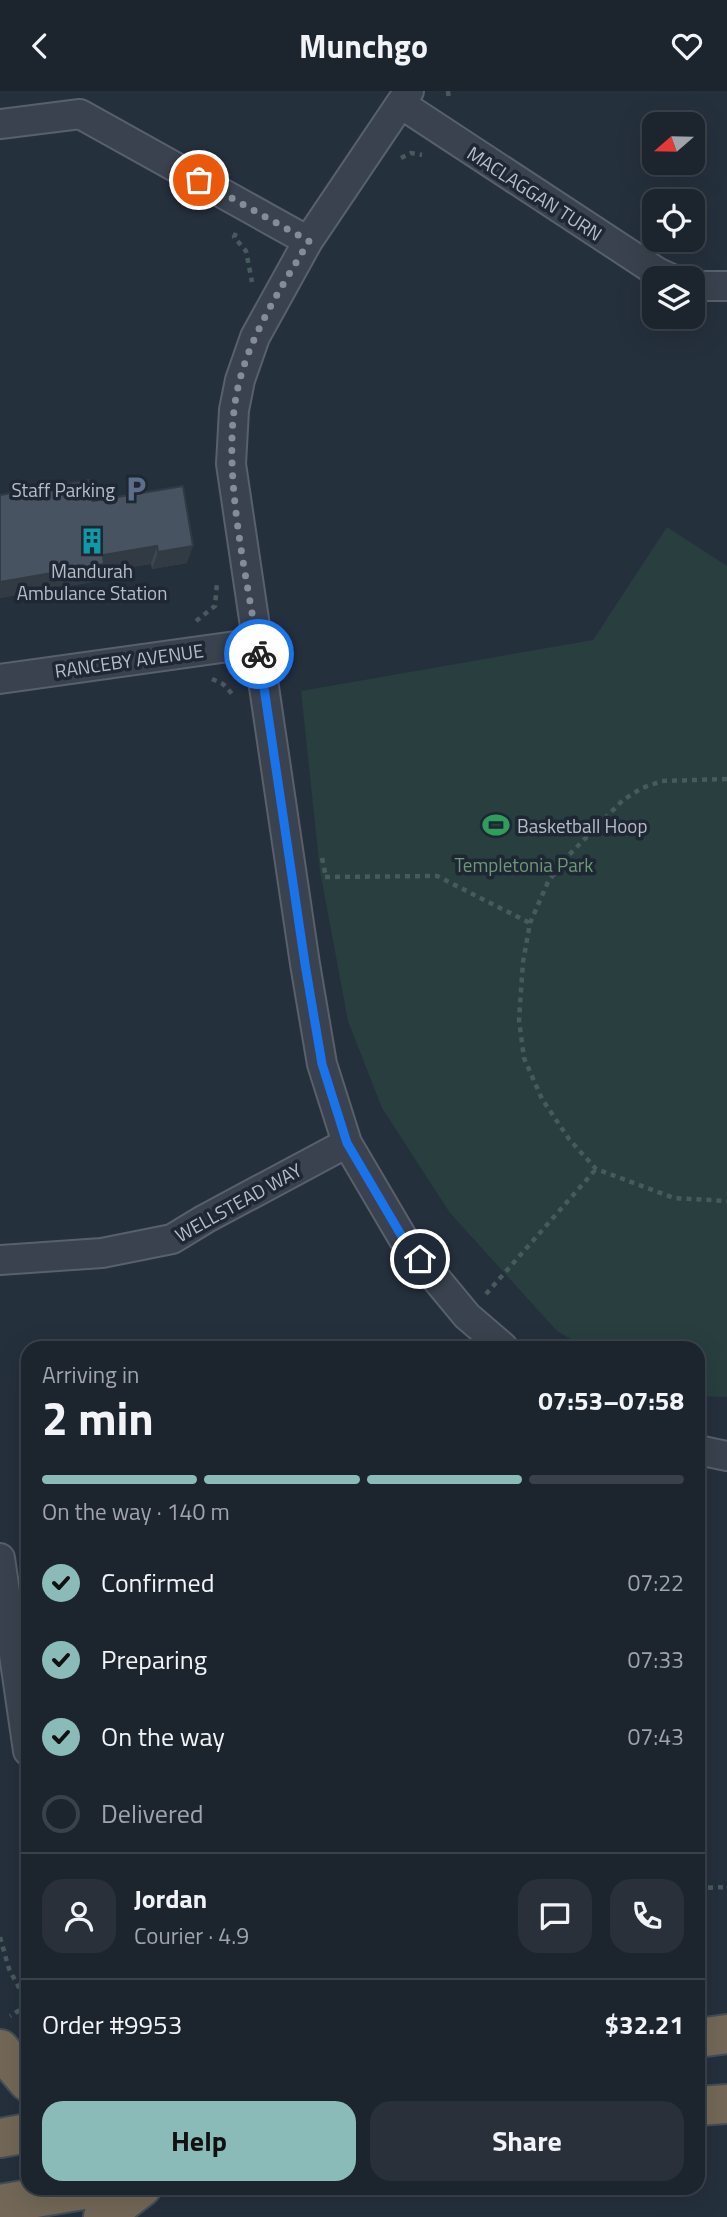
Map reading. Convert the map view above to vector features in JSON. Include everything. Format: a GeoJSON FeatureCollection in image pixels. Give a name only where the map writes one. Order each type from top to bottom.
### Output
{"type":"FeatureCollection","features":[{"type":"Feature","properties":{"kind":"highway"},"geometry":{"type":"LineString","coordinates":[[705,2037],[727,2034]]}},
{"type":"Feature","properties":{"kind":"highway"},"geometry":{"type":"LineString","coordinates":[[0,2049],[21,2074]]}},
{"type":"Feature","properties":{"kind":"highway"},"geometry":{"type":"LineString","coordinates":[[705,2106],[727,2104]]}},
{"type":"Feature","properties":{"kind":"highway"},"geometry":{"type":"LineString","coordinates":[[0,2138],[21,2134]]}},
{"type":"Feature","properties":{"kind":"highway"},"geometry":{"type":"LineString","coordinates":[[0,2204],[53,2195]]}},
{"type":"Feature","properties":{"kind":"highway"},"geometry":{"type":"LineString","coordinates":[[103,2217],[132,2195]]}},
{"type":"Feature","properties":{"kind":"street"},"geometry":{"type":"LineString","coordinates":[[405,98],[309,241],[255,337],[240,380],[234,410],[231,464],[322,1064],[347,1143],[404,1240],[467,1316],[496,1341]]}},
{"type":"Feature","properties":{"kind":"street","name":"MACLAGGAN TURN"},"geometry":{"type":"LineString","coordinates":[[405,98],[647,266]]}},
{"type":"Feature","properties":{"kind":"street"},"geometry":{"type":"LineString","coordinates":[[0,124],[80,114],[309,241]]}},
{"type":"Feature","properties":{"kind":"street"},"geometry":{"type":"LineString","coordinates":[[705,286],[727,286]]}},
{"type":"Feature","properties":{"kind":"street","name":"RANCEBY AVENUE"},"geometry":{"type":"LineString","coordinates":[[0,679],[257,643]]}},
{"type":"Feature","properties":{"kind":"street","name":"WELLSTEAD WAY"},"geometry":{"type":"LineString","coordinates":[[0,1260],[102,1253],[172,1239],[347,1143]]}},
{"type":"Feature","properties":{"kind":"street"},"geometry":{"type":"LineString","coordinates":[[705,1451],[727,1456]]}},
{"type":"Feature","properties":{"kind":"street"},"geometry":{"type":"LineString","coordinates":[[0,1557],[19,1624],[21,1652]]}},
{"type":"Feature","properties":{"kind":"path"},"geometry":{"type":"LineString","coordinates":[[447,91],[451,108]]}},
{"type":"Feature","properties":{"kind":"path"},"geometry":{"type":"LineString","coordinates":[[398,159],[411,153],[423,155]]}},
{"type":"Feature","properties":{"kind":"path"},"geometry":{"type":"LineString","coordinates":[[727,779],[662,781],[642,788],[623,800],[564,860],[548,882],[530,923],[519,1020],[524,1058],[542,1099],[569,1139],[596,1169],[674,1198],[727,1201]]}},
{"type":"Feature","properties":{"kind":"path"},"geometry":{"type":"LineString","coordinates":[[320,851],[326,877]]}},
{"type":"Feature","properties":{"kind":"path"},"geometry":{"type":"LineString","coordinates":[[292,879],[437,876],[530,923]]}},
{"type":"Feature","properties":{"kind":"path"},"geometry":{"type":"LineString","coordinates":[[483,1298],[596,1169]]}},
{"type":"Feature","properties":{"kind":"path"},"geometry":{"type":"LineString","coordinates":[[705,1888],[727,1887]]}},
{"type":"Feature","properties":{"kind":"path"},"geometry":{"type":"LineString","coordinates":[[0,1937],[9,1969],[21,1992]]}},
{"type":"Feature","properties":{"kind":"path"},"geometry":{"type":"LineString","coordinates":[[0,2022],[21,2009]]}},
{"type":"Feature","properties":{"kind":"green space","name":"Templetonia Park"},"geometry":{"type":"Polygon","coordinates":[[[667,527],[727,566],[727,1397],[705,1396],[705,1341],[574,1341],[557,1331],[450,1213],[382,1108],[348,1021],[320,871],[301,691],[593,640],[667,527]]]}},
{"type":"Feature","properties":{"kind":"building","name":"Mandurah Ambulance Station"},"geometry":{"type":"Polygon","coordinates":[[[89,480],[93,501],[183,486],[193,546],[158,552],[157,546],[103,555],[104,564],[0,582],[0,495],[89,480]]]}},
{"type":"Feature","properties":{"kind":"way so far"},"geometry":{"type":"LineString","coordinates":[[199,180],[309,241],[255,337],[240,380],[234,410],[231,464],[234,494],[259,654]]}},
{"type":"Feature","properties":{"kind":"place","name":"Staff Parking"},"geometry":{"type":"Point","coordinates":[136,489]}},
{"type":"Feature","properties":{"kind":"place","name":"Mandurah Ambulance Station"},"geometry":{"type":"Point","coordinates":[92,541]}},
{"type":"Feature","properties":{"kind":"place","name":"Basketball Hoop"},"geometry":{"type":"Point","coordinates":[496,825]}},
{"type":"Feature","properties":{"kind":"route"},"geometry":{"type":"LineString","coordinates":[[259,654],[322,1064],[347,1143],[404,1240],[420,1259]]}}]}
